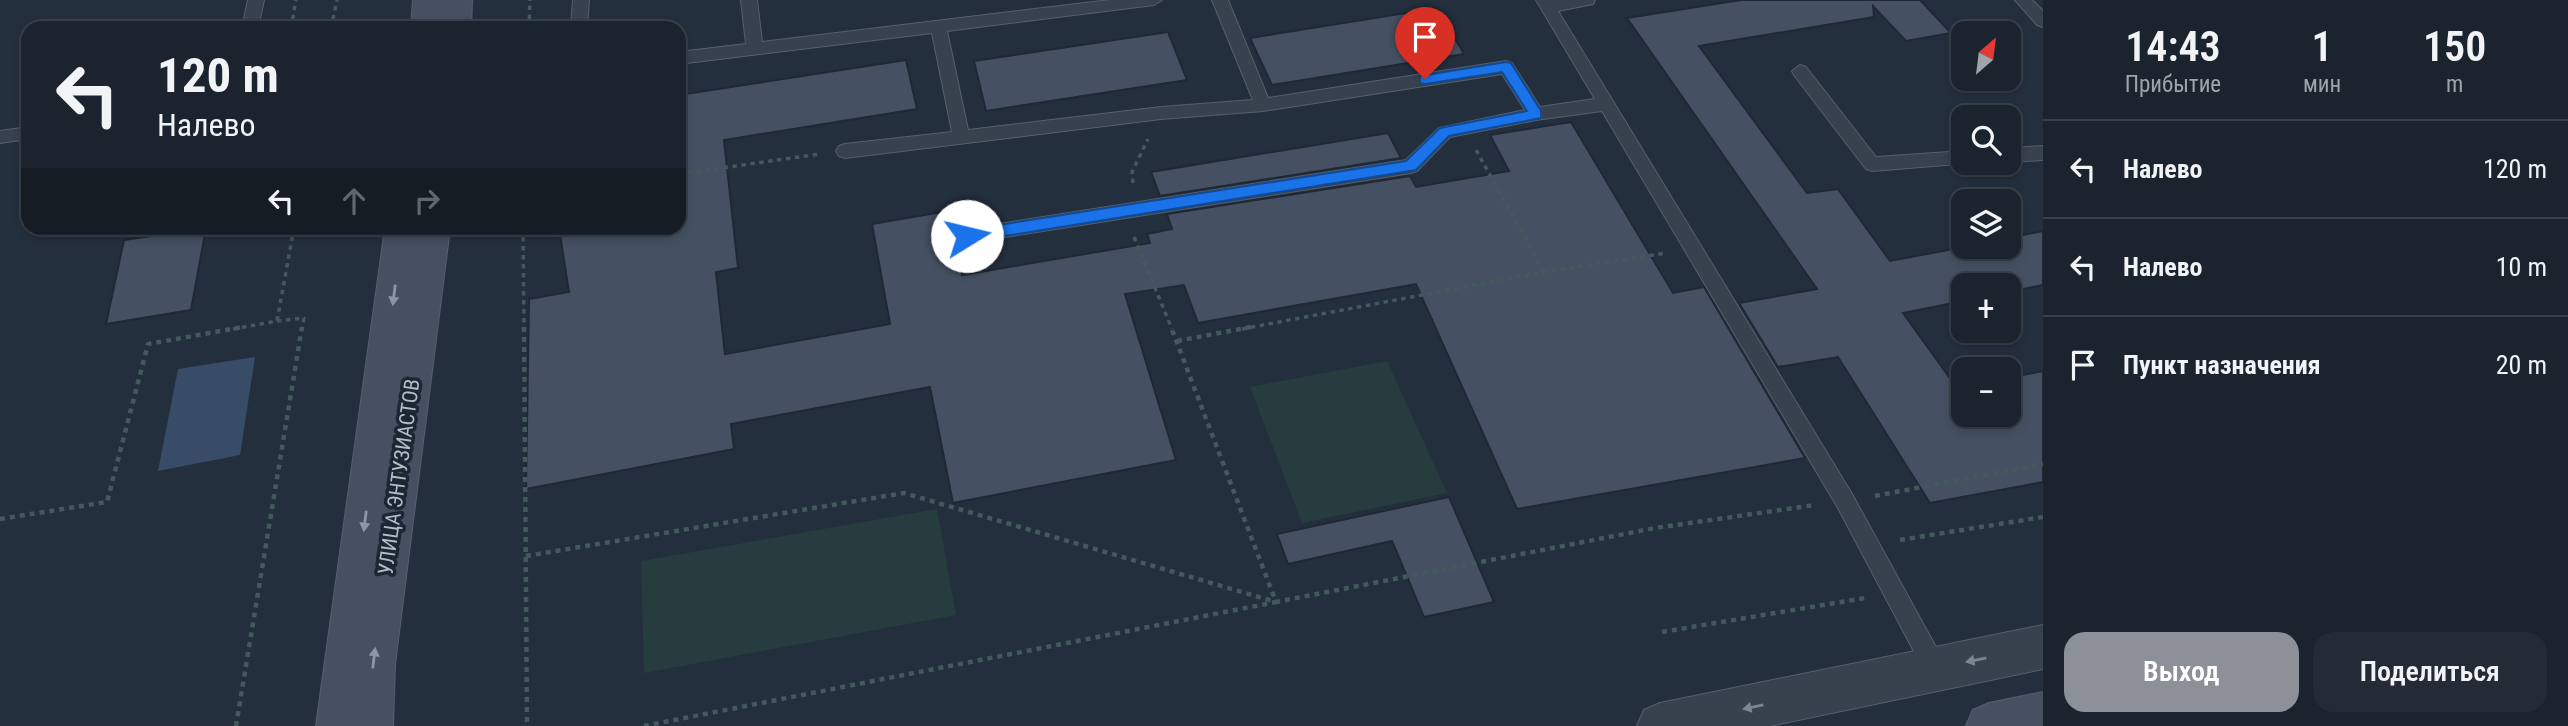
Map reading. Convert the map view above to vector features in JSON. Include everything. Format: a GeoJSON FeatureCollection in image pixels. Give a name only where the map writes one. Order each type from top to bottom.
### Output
{"type":"FeatureCollection","features":[{"type":"Feature","properties":{"kind":"street"},"geometry":{"type":"LineString","coordinates":[[427,21],[429,0]]}},
{"type":"Feature","properties":{"kind":"street"},"geometry":{"type":"LineString","coordinates":[[455,21],[456,0]]}},
{"type":"Feature","properties":{"kind":"street"},"geometry":{"type":"LineString","coordinates":[[339,726],[402,235]]}},
{"type":"Feature","properties":{"kind":"street","name":"УЛИЦА ЭНТУЗИАСТОВ"},"geometry":{"type":"LineString","coordinates":[[370,726],[373,664],[431,235]]}},
{"type":"Feature","properties":{"kind":"street"},"geometry":{"type":"LineString","coordinates":[[1660,726],[2043,646]]}},
{"type":"Feature","properties":{"kind":"street"},"geometry":{"type":"LineString","coordinates":[[1989,726],[2043,715]]}},
{"type":"Feature","properties":{"kind":"lane"},"geometry":{"type":"LineString","coordinates":[[252,21],[256,0]]}},
{"type":"Feature","properties":{"kind":"lane"},"geometry":{"type":"LineString","coordinates":[[580,21],[581,0]]}},
{"type":"Feature","properties":{"kind":"lane"},"geometry":{"type":"LineString","coordinates":[[749,0],[755,49]]}},
{"type":"Feature","properties":{"kind":"lane"},"geometry":{"type":"LineString","coordinates":[[686,57],[1154,0]]}},
{"type":"Feature","properties":{"kind":"lane"},"geometry":{"type":"LineString","coordinates":[[1220,0],[1263,105]]}},
{"type":"Feature","properties":{"kind":"lane"},"geometry":{"type":"LineString","coordinates":[[1587,0],[1547,4],[1844,501],[1935,668]]}},
{"type":"Feature","properties":{"kind":"lane"},"geometry":{"type":"LineString","coordinates":[[2023,0],[2043,21]]}},
{"type":"Feature","properties":{"kind":"lane"},"geometry":{"type":"LineString","coordinates":[[938,25],[961,135]]}},
{"type":"Feature","properties":{"kind":"lane"},"geometry":{"type":"LineString","coordinates":[[845,150],[961,135],[1263,105],[1506,67],[1536,114]]}},
{"type":"Feature","properties":{"kind":"lane"},"geometry":{"type":"LineString","coordinates":[[1800,71],[1871,164],[1951,159]]}},
{"type":"Feature","properties":{"kind":"lane"},"geometry":{"type":"LineString","coordinates":[[967,236],[1410,166],[1445,132],[1536,114],[1607,104]]}},
{"type":"Feature","properties":{"kind":"lane"},"geometry":{"type":"LineString","coordinates":[[0,137],[21,134]]}},
{"type":"Feature","properties":{"kind":"lane"},"geometry":{"type":"LineString","coordinates":[[2021,154],[2043,153]]}},
{"type":"Feature","properties":{"kind":"path"},"geometry":{"type":"LineString","coordinates":[[292,21],[296,0]]}},
{"type":"Feature","properties":{"kind":"path"},"geometry":{"type":"LineString","coordinates":[[332,21],[337,0]]}},
{"type":"Feature","properties":{"kind":"path"},"geometry":{"type":"LineString","coordinates":[[528,21],[530,0]]}},
{"type":"Feature","properties":{"kind":"path"},"geometry":{"type":"LineString","coordinates":[[1464,128],[1544,272]]}},
{"type":"Feature","properties":{"kind":"path"},"geometry":{"type":"LineString","coordinates":[[686,173],[845,150]]}},
{"type":"Feature","properties":{"kind":"path"},"geometry":{"type":"LineString","coordinates":[[1132,172],[1133,236],[1177,341],[1276,602]]}},
{"type":"Feature","properties":{"kind":"path"},"geometry":{"type":"LineString","coordinates":[[277,321],[294,235]]}},
{"type":"Feature","properties":{"kind":"path"},"geometry":{"type":"LineString","coordinates":[[523,235],[527,726]]}},
{"type":"Feature","properties":{"kind":"path"},"geometry":{"type":"LineString","coordinates":[[1177,341],[1544,272],[1694,249]]}},
{"type":"Feature","properties":{"kind":"path"},"geometry":{"type":"LineString","coordinates":[[0,519],[107,502],[148,344],[304,318],[236,726]]}},
{"type":"Feature","properties":{"kind":"path"},"geometry":{"type":"LineString","coordinates":[[644,726],[1655,528],[1758,511],[1844,501],[2043,464]]}},
{"type":"Feature","properties":{"kind":"path"},"geometry":{"type":"LineString","coordinates":[[526,556],[904,493],[1276,602]]}},
{"type":"Feature","properties":{"kind":"path"},"geometry":{"type":"LineString","coordinates":[[1868,545],[2043,517]]}},
{"type":"Feature","properties":{"kind":"path"},"geometry":{"type":"LineString","coordinates":[[1662,632],[1894,593]]}},
{"type":"Feature","properties":{"kind":"green space"},"geometry":{"type":"Polygon","coordinates":[[[1387,361],[1447,493],[1302,523],[1250,387],[1387,361]]]}},
{"type":"Feature","properties":{"kind":"green space"},"geometry":{"type":"Polygon","coordinates":[[[937,509],[956,615],[644,673],[641,561],[937,509]]]}},
{"type":"Feature","properties":{"kind":"water"},"geometry":{"type":"Polygon","coordinates":[[[255,357],[240,455],[158,471],[178,369],[255,357]]]}},
{"type":"Feature","properties":{"kind":"building"},"geometry":{"type":"Polygon","coordinates":[[[1741,0],[1920,0],[1951,33],[1906,41],[1873,6],[1874,17],[1699,46],[1807,193],[1838,189],[1890,261],[1951,249],[1951,259],[2021,259],[2021,236],[2043,231],[2043,285],[2021,290],[2021,273],[1951,273],[1951,304],[1903,313],[1951,380],[1951,427],[2021,427],[2021,376],[2043,371],[2043,482],[1930,503],[1838,357],[1778,367],[1739,303],[1817,289],[1627,18],[1741,0]]]}},
{"type":"Feature","properties":{"kind":"building"},"geometry":{"type":"Polygon","coordinates":[[[1437,8],[1464,54],[1272,85],[1250,38],[1437,8]]]}},
{"type":"Feature","properties":{"kind":"building"},"geometry":{"type":"Polygon","coordinates":[[[1168,32],[1187,80],[986,111],[974,61],[1168,32]]]}},
{"type":"Feature","properties":{"kind":"building"},"geometry":{"type":"Polygon","coordinates":[[[906,60],[917,109],[724,140],[738,268],[716,272],[725,354],[890,324],[872,224],[948,211],[962,275],[1150,243],[1147,234],[1172,229],[1167,214],[1410,176],[1416,187],[1509,171],[1490,135],[1571,122],[1673,293],[1704,287],[1805,458],[1517,509],[1416,284],[1198,323],[1184,285],[1125,294],[1176,460],[953,503],[930,387],[731,424],[734,449],[526,489],[529,299],[569,292],[560,235],[686,235],[686,94],[906,60]]]}},
{"type":"Feature","properties":{"kind":"building"},"geometry":{"type":"Polygon","coordinates":[[[1388,133],[1401,158],[1160,196],[1151,172],[1388,133]]]}},
{"type":"Feature","properties":{"kind":"building"},"geometry":{"type":"Polygon","coordinates":[[[158,235],[205,235],[191,310],[106,324],[124,240],[158,235]]]}},
{"type":"Feature","properties":{"kind":"building"},"geometry":{"type":"Polygon","coordinates":[[[1449,497],[1494,602],[1424,617],[1392,541],[1288,564],[1277,534],[1449,497]]]}},
{"type":"Feature","properties":{"kind":"route"},"geometry":{"type":"LineString","coordinates":[[967,236],[1410,166],[1445,132],[1536,114],[1506,67],[1425,79]]}}]}
